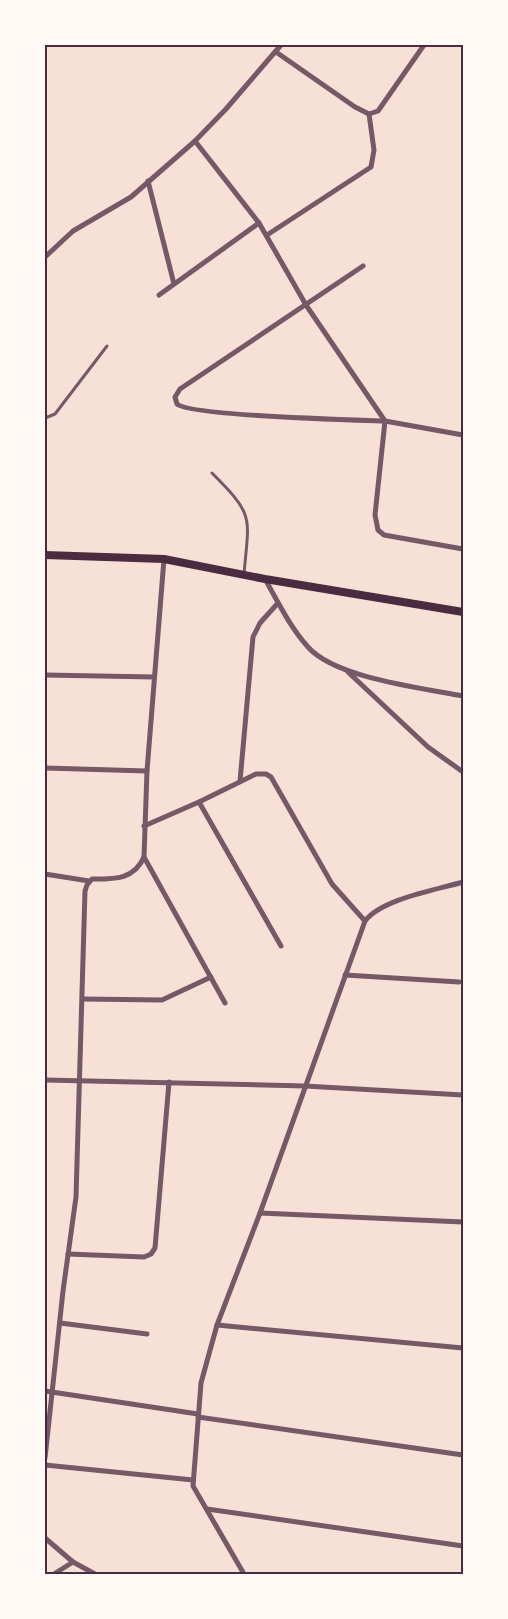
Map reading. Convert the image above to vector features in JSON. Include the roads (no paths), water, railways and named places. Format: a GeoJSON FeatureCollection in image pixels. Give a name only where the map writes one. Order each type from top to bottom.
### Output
{"type":"FeatureCollection","features":[{"type":"Feature","properties":{"kind":"main road"},"geometry":{"type":"LineString","coordinates":[[45,555],[164,559],[266,579],[463,612]]}},
{"type":"Feature","properties":{"kind":"street"},"geometry":{"type":"LineString","coordinates":[[45,257],[73,231],[130,196],[195,141],[276,52],[280,45]]}},
{"type":"Feature","properties":{"kind":"street"},"geometry":{"type":"LineString","coordinates":[[276,52],[355,108],[369,114],[378,111],[424,45]]}},
{"type":"Feature","properties":{"kind":"street"},"geometry":{"type":"LineString","coordinates":[[267,235],[371,166],[374,150],[369,114]]}},
{"type":"Feature","properties":{"kind":"street"},"geometry":{"type":"LineString","coordinates":[[195,141],[259,223],[306,305],[385,421],[375,515],[378,530],[384,535],[463,549]]}},
{"type":"Feature","properties":{"kind":"street"},"geometry":{"type":"LineString","coordinates":[[148,181],[174,284]]}},
{"type":"Feature","properties":{"kind":"street"},"geometry":{"type":"LineString","coordinates":[[159,294],[259,223]]}},
{"type":"Feature","properties":{"kind":"street"},"geometry":{"type":"LineString","coordinates":[[363,266],[180,389],[175,397],[177,404],[186,409],[236,414],[385,421],[463,435]]}},
{"type":"Feature","properties":{"kind":"street"},"geometry":{"type":"LineString","coordinates":[[45,874],[89,882],[123,878],[140,866],[144,857],[147,771],[164,559]]}},
{"type":"Feature","properties":{"kind":"street"},"geometry":{"type":"LineString","coordinates":[[266,579],[278,603],[309,648],[327,662],[347,672],[463,696]]}},
{"type":"Feature","properties":{"kind":"street"},"geometry":{"type":"LineString","coordinates":[[240,781],[253,637],[260,623],[278,603]]}},
{"type":"Feature","properties":{"kind":"street"},"geometry":{"type":"LineString","coordinates":[[347,672],[428,746],[463,772]]}},
{"type":"Feature","properties":{"kind":"street"},"geometry":{"type":"LineString","coordinates":[[45,675],[154,677]]}},
{"type":"Feature","properties":{"kind":"street"},"geometry":{"type":"LineString","coordinates":[[45,768],[147,771]]}},
{"type":"Feature","properties":{"kind":"street"},"geometry":{"type":"LineString","coordinates":[[144,826],[199,802],[240,781],[262,774],[271,778],[332,884],[365,921]]}},
{"type":"Feature","properties":{"kind":"street"},"geometry":{"type":"LineString","coordinates":[[199,802],[281,946]]}},
{"type":"Feature","properties":{"kind":"street"},"geometry":{"type":"LineString","coordinates":[[144,857],[225,1002]]}},
{"type":"Feature","properties":{"kind":"street"},"geometry":{"type":"LineString","coordinates":[[45,1458],[76,1198],[86,891],[89,882]]}},
{"type":"Feature","properties":{"kind":"street"},"geometry":{"type":"LineString","coordinates":[[244,1574],[193,1486],[202,1383],[216,1325],[260,1213],[365,921],[371,914],[386,906],[463,882]]}},
{"type":"Feature","properties":{"kind":"street"},"geometry":{"type":"LineString","coordinates":[[345,976],[460,982]]}},
{"type":"Feature","properties":{"kind":"street"},"geometry":{"type":"LineString","coordinates":[[83,999],[162,1000],[211,977]]}},
{"type":"Feature","properties":{"kind":"street"},"geometry":{"type":"LineString","coordinates":[[45,1080],[305,1086],[463,1095]]}},
{"type":"Feature","properties":{"kind":"street"},"geometry":{"type":"LineString","coordinates":[[68,1254],[144,1256],[151,1254],[155,1248],[169,1082]]}},
{"type":"Feature","properties":{"kind":"street"},"geometry":{"type":"LineString","coordinates":[[260,1213],[463,1222]]}},
{"type":"Feature","properties":{"kind":"street"},"geometry":{"type":"LineString","coordinates":[[60,1324],[147,1334]]}},
{"type":"Feature","properties":{"kind":"street"},"geometry":{"type":"LineString","coordinates":[[216,1325],[463,1348]]}},
{"type":"Feature","properties":{"kind":"street"},"geometry":{"type":"LineString","coordinates":[[45,1391],[198,1416],[463,1455]]}},
{"type":"Feature","properties":{"kind":"street"},"geometry":{"type":"LineString","coordinates":[[45,1465],[194,1480]]}},
{"type":"Feature","properties":{"kind":"street"},"geometry":{"type":"LineString","coordinates":[[208,1509],[463,1546]]}},
{"type":"Feature","properties":{"kind":"street"},"geometry":{"type":"LineString","coordinates":[[45,1538],[73,1562],[95,1574]]}},
{"type":"Feature","properties":{"kind":"street"},"geometry":{"type":"LineString","coordinates":[[54,1574],[73,1562]]}},
{"type":"Feature","properties":{"kind":"lane"},"geometry":{"type":"LineString","coordinates":[[45,418],[55,414],[107,346]]}},
{"type":"Feature","properties":{"kind":"lane"},"geometry":{"type":"LineString","coordinates":[[212,473],[239,500],[248,519],[244,575]]}}]}
